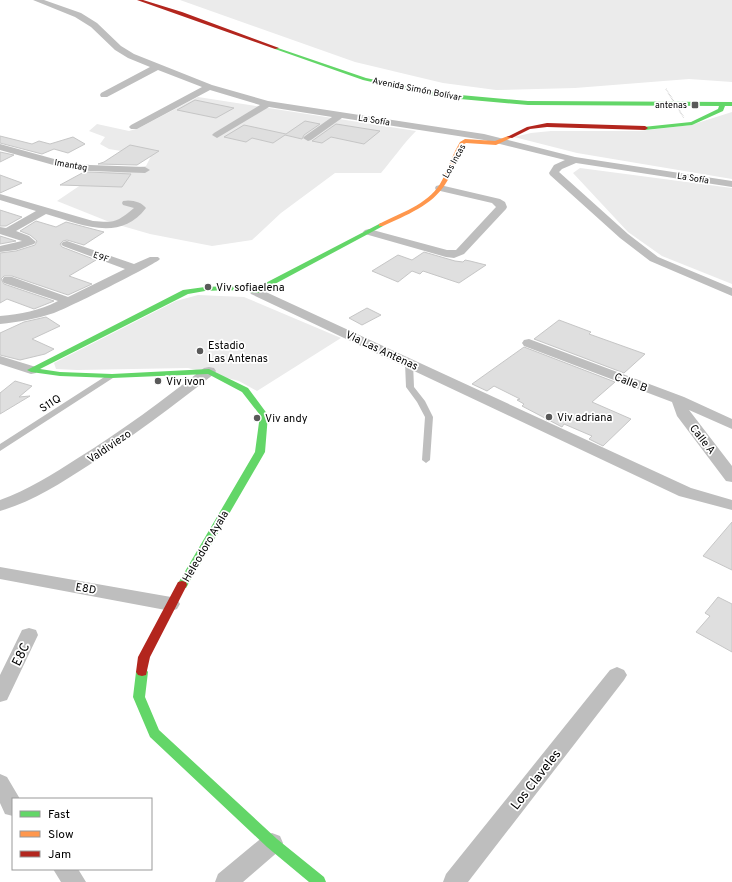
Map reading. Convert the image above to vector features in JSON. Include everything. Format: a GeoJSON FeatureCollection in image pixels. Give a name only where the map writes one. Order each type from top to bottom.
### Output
{"type":"FeatureCollection","features":[{"type":"Feature","properties":{"kind":"main road","name":"Avenida Simón Bolívar"},"geometry":{"type":"LineString","coordinates":[[139,0],[180,13],[365,79],[438,94],[482,100],[528,103],[732,104]]}},
{"type":"Feature","properties":{"kind":"main road","name":"Avenida Simón Bolívar"},"geometry":{"type":"LineString","coordinates":[[165,0],[193,8],[358,69],[448,89],[487,94],[574,98],[732,97]]}},
{"type":"Feature","properties":{"kind":"main road","name":"Los Incas"},"geometry":{"type":"LineString","coordinates":[[255,291],[369,232],[417,206],[430,197],[440,188],[462,143],[471,141],[496,143],[529,128],[547,125],[637,128],[665,127],[692,123],[721,110],[722,105]]}},
{"type":"Feature","properties":{"kind":"main road","name":"Via Las Antenas"},"geometry":{"type":"LineString","coordinates":[[31,370],[186,292],[205,289],[229,288],[255,291]]}},
{"type":"Feature","properties":{"kind":"main road"},"geometry":{"type":"LineString","coordinates":[[31,370],[60,374],[112,376],[209,371]]}},
{"type":"Feature","properties":{"kind":"main road","name":"Heleodoro Ayala"},"geometry":{"type":"LineString","coordinates":[[209,371],[245,390],[264,415],[260,452],[171,604],[144,657],[139,697],[154,733],[272,843],[319,882]]}},
{"type":"Feature","properties":{"kind":"street","name":"La Sofía"},"geometry":{"type":"LineString","coordinates":[[37,0],[78,16],[94,25],[118,48],[156,67],[209,87],[267,104],[501,141],[575,160],[732,184]]}},
{"type":"Feature","properties":{"kind":"street"},"geometry":{"type":"LineString","coordinates":[[104,95],[156,67]]}},
{"type":"Feature","properties":{"kind":"street"},"geometry":{"type":"LineString","coordinates":[[134,127],[209,87]]}},
{"type":"Feature","properties":{"kind":"street"},"geometry":{"type":"LineString","coordinates":[[217,135],[267,104]]}},
{"type":"Feature","properties":{"kind":"street"},"geometry":{"type":"LineString","coordinates":[[308,138],[340,115]]}},
{"type":"Feature","properties":{"kind":"street","name":"Imantag"},"geometry":{"type":"LineString","coordinates":[[0,148],[64,165],[90,168],[145,170]]}},
{"type":"Feature","properties":{"kind":"street"},"geometry":{"type":"LineString","coordinates":[[575,160],[558,166],[554,173],[624,236],[654,260],[732,292]]}},
{"type":"Feature","properties":{"kind":"street"},"geometry":{"type":"LineString","coordinates":[[369,232],[454,254],[460,252],[502,207],[501,204],[496,201],[440,188]]}},
{"type":"Feature","properties":{"kind":"street"},"geometry":{"type":"LineString","coordinates":[[0,197],[92,224],[109,226],[122,223],[141,208],[128,203]]}},
{"type":"Feature","properties":{"kind":"street"},"geometry":{"type":"LineString","coordinates":[[3,231],[45,210]]}},
{"type":"Feature","properties":{"kind":"street"},"geometry":{"type":"LineString","coordinates":[[0,249],[6,249],[30,242],[25,238],[3,231]]}},
{"type":"Feature","properties":{"kind":"street","name":"E9F"},"geometry":{"type":"LineString","coordinates":[[67,244],[136,269]]}},
{"type":"Feature","properties":{"kind":"street"},"geometry":{"type":"LineString","coordinates":[[0,320],[34,315],[70,301],[154,259]]}},
{"type":"Feature","properties":{"kind":"street"},"geometry":{"type":"LineString","coordinates":[[8,280],[70,301]]}},
{"type":"Feature","properties":{"kind":"street","name":"Via Las Antenas"},"geometry":{"type":"LineString","coordinates":[[255,291],[685,492],[732,505]]}},
{"type":"Feature","properties":{"kind":"street","name":"Calle B"},"geometry":{"type":"LineString","coordinates":[[529,343],[679,400],[732,425]]}},
{"type":"Feature","properties":{"kind":"street"},"geometry":{"type":"LineString","coordinates":[[0,360],[31,370]]}},
{"type":"Feature","properties":{"kind":"street","name":"Valdiviezo"},"geometry":{"type":"LineString","coordinates":[[0,506],[19,499],[49,484],[122,438],[209,371]]}},
{"type":"Feature","properties":{"kind":"street","name":"Calle A"},"geometry":{"type":"LineString","coordinates":[[679,400],[682,412],[732,477]]}},
{"type":"Feature","properties":{"kind":"street"},"geometry":{"type":"LineString","coordinates":[[0,513],[19,499]]}},
{"type":"Feature","properties":{"kind":"street","name":"E8D"},"geometry":{"type":"LineString","coordinates":[[0,573],[171,604]]}},
{"type":"Feature","properties":{"kind":"street","name":"E8C"},"geometry":{"type":"LineString","coordinates":[[0,694],[29,635]]}},
{"type":"Feature","properties":{"kind":"street","name":"Los Claveles"},"geometry":{"type":"LineString","coordinates":[[454,882],[617,675]]}},
{"type":"Feature","properties":{"kind":"street"},"geometry":{"type":"LineString","coordinates":[[0,783],[12,805]]}},
{"type":"Feature","properties":{"kind":"street"},"geometry":{"type":"LineString","coordinates":[[226,882],[272,843]]}},
{"type":"Feature","properties":{"kind":"street"},"geometry":{"type":"LineString","coordinates":[[65,870],[75,882]]}},
{"type":"Feature","properties":{"kind":"lane"},"geometry":{"type":"LineString","coordinates":[[408,363],[410,387],[421,401],[429,417],[426,460]]}},
{"type":"Feature","properties":{"kind":"lane","name":"S11Q"},"geometry":{"type":"LineString","coordinates":[[0,448],[112,376]]}},
{"type":"Feature","properties":{"kind":"path"},"geometry":{"type":"LineString","coordinates":[[666,89],[684,118]]}},
{"type":"Feature","properties":{"kind":"shaded area"},"geometry":{"type":"Polygon","coordinates":[[[180,0],[732,0],[732,82],[689,79],[575,88],[496,90],[443,83],[355,62],[180,0]]]}},
{"type":"Feature","properties":{"kind":"shaded area"},"geometry":{"type":"Polygon","coordinates":[[[198,97],[416,131],[381,173],[335,173],[281,213],[252,240],[212,246],[150,234],[112,223],[57,201],[97,174],[146,166],[151,156],[109,149],[100,144],[105,137],[89,131],[97,124],[129,131],[139,128],[198,97]]]}},
{"type":"Feature","properties":{"kind":"shaded area"},"geometry":{"type":"Polygon","coordinates":[[[732,112],[732,179],[577,153],[514,137],[531,133],[551,131],[639,131],[691,125],[732,112]]]}},
{"type":"Feature","properties":{"kind":"shaded area"},"geometry":{"type":"Polygon","coordinates":[[[580,168],[732,188],[732,284],[662,256],[628,232],[573,173],[580,168]]]}},
{"type":"Feature","properties":{"kind":"shaded area","name":"Estadio Las Antenas"},"geometry":{"type":"Polygon","coordinates":[[[198,295],[244,297],[341,338],[257,391],[239,381],[188,368],[56,369],[54,363],[176,301],[198,295]]]}},
{"type":"Feature","properties":{"kind":"building"},"geometry":{"type":"Polygon","coordinates":[[[195,100],[234,108],[216,118],[177,110],[195,100]]]}},
{"type":"Feature","properties":{"kind":"building"},"geometry":{"type":"Polygon","coordinates":[[[305,121],[320,124],[304,135],[302,139],[285,135],[273,143],[252,138],[246,142],[224,137],[244,125],[286,134],[305,121]]]}},
{"type":"Feature","properties":{"kind":"building"},"geometry":{"type":"Polygon","coordinates":[[[336,124],[380,131],[364,144],[331,137],[322,143],[312,141],[336,124]]]}},
{"type":"Feature","properties":{"kind":"building"},"geometry":{"type":"Polygon","coordinates":[[[0,136],[32,144],[39,141],[50,144],[73,137],[85,144],[68,153],[54,149],[42,154],[0,143],[0,136]]]}},
{"type":"Feature","properties":{"kind":"building"},"geometry":{"type":"Polygon","coordinates":[[[130,145],[159,151],[137,165],[98,164],[104,162],[130,145]]]}},
{"type":"Feature","properties":{"kind":"building"},"geometry":{"type":"Polygon","coordinates":[[[0,152],[14,155],[0,162],[0,152]]]}},
{"type":"Feature","properties":{"kind":"building"},"geometry":{"type":"Polygon","coordinates":[[[84,172],[131,174],[122,187],[60,185],[84,172]]]}},
{"type":"Feature","properties":{"kind":"building"},"geometry":{"type":"Polygon","coordinates":[[[0,175],[22,183],[0,193],[0,175]]]}},
{"type":"Feature","properties":{"kind":"building"},"geometry":{"type":"Polygon","coordinates":[[[0,210],[22,217],[6,226],[0,226],[0,210]]]}},
{"type":"Feature","properties":{"kind":"building"},"geometry":{"type":"Polygon","coordinates":[[[36,221],[56,227],[66,222],[104,232],[84,245],[67,240],[60,244],[62,247],[96,260],[69,276],[92,284],[68,295],[12,276],[4,276],[1,279],[4,284],[54,301],[34,309],[7,299],[0,303],[0,253],[16,251],[35,245],[37,241],[30,235],[20,231],[36,221]]]}},
{"type":"Feature","properties":{"kind":"building"},"geometry":{"type":"Polygon","coordinates":[[[0,236],[16,241],[0,244],[0,236]]]}},
{"type":"Feature","properties":{"kind":"building"},"geometry":{"type":"Polygon","coordinates":[[[424,252],[455,261],[463,262],[465,260],[486,265],[459,283],[423,271],[420,274],[412,271],[398,282],[372,271],[398,255],[412,260],[424,252]]]}},
{"type":"Feature","properties":{"kind":"building"},"geometry":{"type":"Polygon","coordinates":[[[367,308],[381,315],[362,325],[349,318],[367,308]]]}},
{"type":"Feature","properties":{"kind":"building"},"geometry":{"type":"Polygon","coordinates":[[[46,317],[60,326],[32,339],[54,349],[45,354],[20,360],[0,355],[0,333],[24,322],[46,317]]]}},
{"type":"Feature","properties":{"kind":"building"},"geometry":{"type":"Polygon","coordinates":[[[559,320],[591,332],[589,334],[645,354],[624,373],[534,339],[559,320]]]}},
{"type":"Feature","properties":{"kind":"building"},"geometry":{"type":"Polygon","coordinates":[[[524,347],[615,382],[592,402],[631,419],[603,446],[589,439],[592,436],[564,424],[562,427],[522,406],[524,404],[517,400],[520,399],[494,386],[487,391],[472,384],[524,347]]]}},
{"type":"Feature","properties":{"kind":"building"},"geometry":{"type":"Polygon","coordinates":[[[15,381],[32,386],[19,397],[30,396],[0,414],[0,393],[15,381]]]}},
{"type":"Feature","properties":{"kind":"building"},"geometry":{"type":"Polygon","coordinates":[[[732,522],[732,570],[703,556],[732,522]]]}},
{"type":"Feature","properties":{"kind":"building"},"geometry":{"type":"Polygon","coordinates":[[[718,597],[732,604],[732,652],[696,632],[710,616],[705,613],[718,597]]]}},
{"type":"Feature","properties":{"kind":"traffic: fast"},"geometry":{"type":"LineString","coordinates":[[277,48],[365,79],[438,95],[528,103],[732,104]]}},
{"type":"Feature","properties":{"kind":"traffic: fast"},"geometry":{"type":"LineString","coordinates":[[645,128],[692,123],[721,110],[722,105]]}},
{"type":"Feature","properties":{"kind":"traffic: fast"},"geometry":{"type":"LineString","coordinates":[[31,370],[186,292],[205,289],[229,288],[255,291],[381,225]]}},
{"type":"Feature","properties":{"kind":"traffic: fast"},"geometry":{"type":"LineString","coordinates":[[31,370],[60,374],[112,376],[209,371],[245,390],[264,415],[260,452],[182,585]]}},
{"type":"Feature","properties":{"kind":"traffic: fast"},"geometry":{"type":"LineString","coordinates":[[142,672],[139,697],[154,733],[272,843],[319,882]]}},
{"type":"Feature","properties":{"kind":"traffic: slow"},"geometry":{"type":"LineString","coordinates":[[381,225],[413,210],[435,194],[446,178],[462,143],[465,141],[496,143],[510,137]]}},
{"type":"Feature","properties":{"kind":"traffic: jam"},"geometry":{"type":"LineString","coordinates":[[139,0],[277,48]]}},
{"type":"Feature","properties":{"kind":"traffic: jam"},"geometry":{"type":"LineString","coordinates":[[510,137],[529,128],[547,125],[645,128]]}},
{"type":"Feature","properties":{"kind":"traffic: jam"},"geometry":{"type":"LineString","coordinates":[[142,672],[144,657],[182,585]]}},
{"type":"Feature","properties":{"kind":"place","name":"antenas"},"geometry":{"type":"Point","coordinates":[695,105]}},
{"type":"Feature","properties":{"kind":"place","name":"Viv sofiaelena"},"geometry":{"type":"Point","coordinates":[208,287]}},
{"type":"Feature","properties":{"kind":"place","name":"Estadio Las Antenas"},"geometry":{"type":"Point","coordinates":[200,351]}},
{"type":"Feature","properties":{"kind":"place","name":"Viv ivon"},"geometry":{"type":"Point","coordinates":[158,381]}},
{"type":"Feature","properties":{"kind":"place","name":"Viv adriana"},"geometry":{"type":"Point","coordinates":[549,417]}},
{"type":"Feature","properties":{"kind":"place","name":"Viv andy"},"geometry":{"type":"Point","coordinates":[257,418]}}]}
